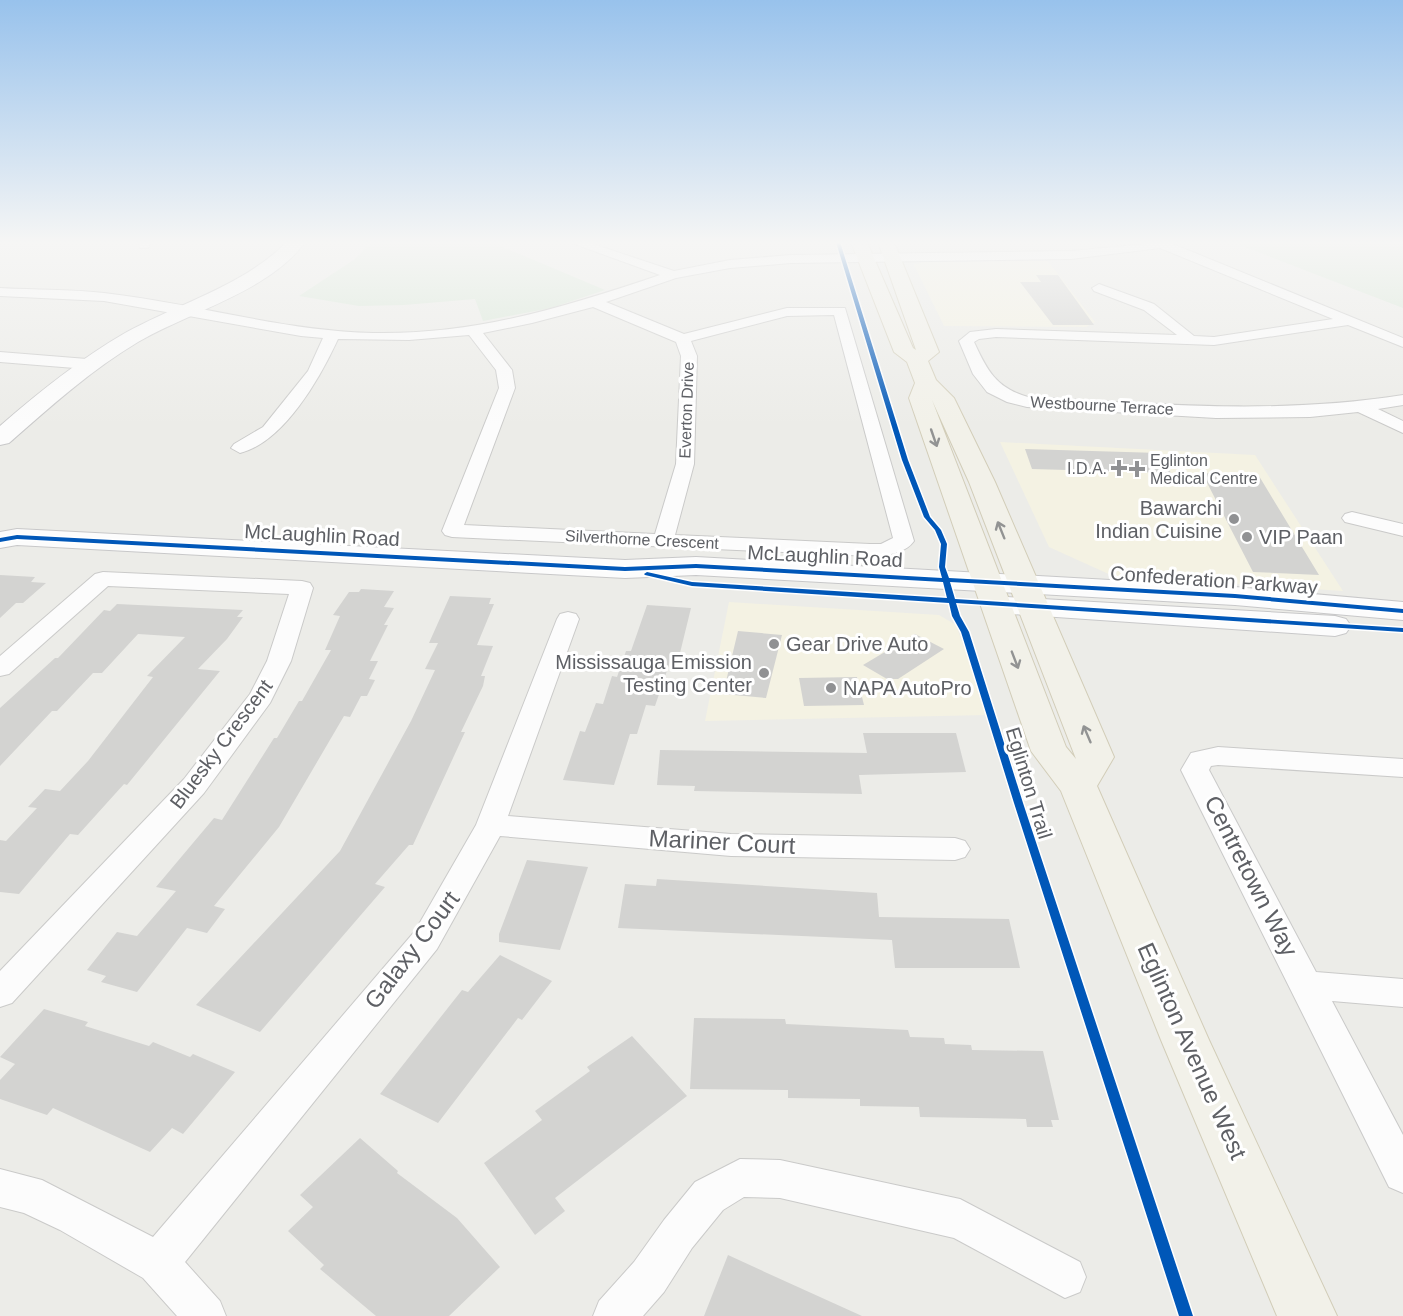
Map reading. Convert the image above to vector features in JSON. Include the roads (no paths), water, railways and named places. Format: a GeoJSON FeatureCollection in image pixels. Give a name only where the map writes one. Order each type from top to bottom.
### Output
{"type":"FeatureCollection","features":[{"type":"Feature","properties":{"kind":"main road"},"geometry":{"type":"LineString","coordinates":[[884,303],[904,352],[943,398],[1096,757],[1078,786]]}},
{"type":"Feature","properties":{"kind":"main road","name":"Eglinton Avenue West"},"geometry":{"type":"LineString","coordinates":[[910,303],[929,352],[921,371],[920,398],[1049,751],[1078,786],[1185,1040],[1307,1316]]}},
{"type":"Feature","properties":{"kind":"street"},"geometry":{"type":"LineString","coordinates":[[140,303],[332,335],[409,336],[473,330],[532,319],[589,303]]}},
{"type":"Feature","properties":{"kind":"street"},"geometry":{"type":"LineString","coordinates":[[0,438],[87,364],[198,303]]}},
{"type":"Feature","properties":{"kind":"street","name":"Everton Drive"},"geometry":{"type":"LineString","coordinates":[[597,303],[682,339],[689,356],[685,464],[664,539]]}},
{"type":"Feature","properties":{"kind":"street"},"geometry":{"type":"LineString","coordinates":[[1144,303],[1166,315],[1191,341]]}},
{"type":"Feature","properties":{"kind":"street"},"geometry":{"type":"LineString","coordinates":[[1306,303],[1403,343]]}},
{"type":"Feature","properties":{"kind":"street","name":"Silverthorne Crescent"},"geometry":{"type":"LineString","coordinates":[[473,330],[504,370],[507,388],[452,531],[870,550],[884,550],[904,541],[840,311],[786,312],[682,339]]}},
{"type":"Feature","properties":{"kind":"street","name":"Westbourne Terrace"},"geometry":{"type":"LineString","coordinates":[[1349,321],[1233,340],[1191,341],[996,333],[975,335],[966,341],[986,384],[998,393],[1027,402],[1287,414],[1362,408],[1403,400]]}},
{"type":"Feature","properties":{"kind":"street"},"geometry":{"type":"LineString","coordinates":[[240,448],[269,431],[315,372],[332,335]]}},
{"type":"Feature","properties":{"kind":"street"},"geometry":{"type":"LineString","coordinates":[[0,357],[87,364]]}},
{"type":"Feature","properties":{"kind":"street"},"geometry":{"type":"LineString","coordinates":[[1362,408],[1403,428]]}},
{"type":"Feature","properties":{"kind":"street"},"geometry":{"type":"LineString","coordinates":[[1352,518],[1403,530]]}},
{"type":"Feature","properties":{"kind":"street","name":"McLaughlin Road"},"geometry":{"type":"LineString","coordinates":[[6,535],[625,569],[692,584],[1028,596]]}},
{"type":"Feature","properties":{"kind":"street","name":"Bluesky Crescent"},"geometry":{"type":"LineString","coordinates":[[0,669],[103,579],[302,588],[279,661],[261,696],[194,786],[0,993]]}},
{"type":"Feature","properties":{"kind":"street","name":"Confederation Parkway"},"geometry":{"type":"LineString","coordinates":[[1028,596],[1288,600],[1403,611]]}},
{"type":"Feature","properties":{"kind":"street","name":"Confederation Parkway"},"geometry":{"type":"LineString","coordinates":[[1028,596],[1403,630]]}},
{"type":"Feature","properties":{"kind":"street","name":"Galaxy Court"},"geometry":{"type":"LineString","coordinates":[[158,1263],[426,940],[446,904],[463,881],[490,825],[568,619]]}},
{"type":"Feature","properties":{"kind":"street","name":"Centretown Way"},"geometry":{"type":"LineString","coordinates":[[1403,768],[1218,756],[1201,759],[1196,770],[1403,1174]]}},
{"type":"Feature","properties":{"kind":"street","name":"Mariner Court"},"geometry":{"type":"LineString","coordinates":[[490,825],[731,845],[955,849]]}},
{"type":"Feature","properties":{"kind":"street"},"geometry":{"type":"LineString","coordinates":[[1307,985],[1403,993]]}},
{"type":"Feature","properties":{"kind":"street"},"geometry":{"type":"LineString","coordinates":[[614,1316],[649,1277],[678,1234],[709,1196],[740,1178],[780,1179],[960,1219],[1065,1277]]}},
{"type":"Feature","properties":{"kind":"street"},"geometry":{"type":"LineString","coordinates":[[0,1188],[28,1194],[74,1216],[158,1263],[205,1316]]}},
{"type":"Feature","properties":{"kind":"place","name":"I.D.A."},"geometry":{"type":"Point","coordinates":[1119,468]}},
{"type":"Feature","properties":{"kind":"place","name":"Eglinton Medical Centre"},"geometry":{"type":"Point","coordinates":[1137,469]}},
{"type":"Feature","properties":{"kind":"place","name":"Bawarchi Indian Cuisine"},"geometry":{"type":"Point","coordinates":[1234,519]}},
{"type":"Feature","properties":{"kind":"place","name":"VIP Paan"},"geometry":{"type":"Point","coordinates":[1247,537]}},
{"type":"Feature","properties":{"kind":"place","name":"Gear Drive Auto"},"geometry":{"type":"Point","coordinates":[774,644]}},
{"type":"Feature","properties":{"kind":"place","name":"Mississauga Emission Testing Center"},"geometry":{"type":"Point","coordinates":[764,673]}},
{"type":"Feature","properties":{"kind":"place","name":"NAPA AutoPro"},"geometry":{"type":"Point","coordinates":[831,688]}}]}
